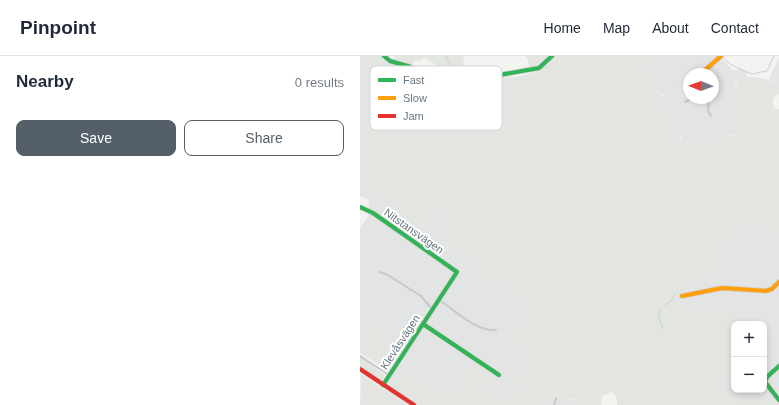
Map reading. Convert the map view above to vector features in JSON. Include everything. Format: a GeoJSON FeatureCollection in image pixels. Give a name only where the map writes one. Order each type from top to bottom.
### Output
{"type":"FeatureCollection","features":[{"type":"Feature","properties":{"kind":"street"},"geometry":{"type":"LineString","coordinates":[[384,56],[390,61],[405,66]]}},
{"type":"Feature","properties":{"kind":"street"},"geometry":{"type":"LineString","coordinates":[[502,74],[539,68],[552,56]]}},
{"type":"Feature","properties":{"kind":"street"},"geometry":{"type":"LineString","coordinates":[[710,68],[722,56]]}},
{"type":"Feature","properties":{"kind":"street"},"geometry":{"type":"LineString","coordinates":[[709,104],[710,116]]}},
{"type":"Feature","properties":{"kind":"street","name":"Nitstansvägen"},"geometry":{"type":"LineString","coordinates":[[360,207],[373,213],[457,272]]}},
{"type":"Feature","properties":{"kind":"street","name":"Klevåsvägen"},"geometry":{"type":"LineString","coordinates":[[379,272],[386,274],[420,296],[432,309]]}},
{"type":"Feature","properties":{"kind":"street","name":"Klevåsvägen"},"geometry":{"type":"LineString","coordinates":[[383,385],[457,272]]}},
{"type":"Feature","properties":{"kind":"street"},"geometry":{"type":"LineString","coordinates":[[682,296],[722,288],[768,291],[779,282]]}},
{"type":"Feature","properties":{"kind":"street"},"geometry":{"type":"LineString","coordinates":[[439,300],[476,325],[496,330]]}},
{"type":"Feature","properties":{"kind":"street"},"geometry":{"type":"LineString","coordinates":[[423,324],[499,375]]}},
{"type":"Feature","properties":{"kind":"street"},"geometry":{"type":"LineString","coordinates":[[360,356],[389,375]]}},
{"type":"Feature","properties":{"kind":"street"},"geometry":{"type":"LineString","coordinates":[[779,366],[767,377],[765,382],[779,400]]}},
{"type":"Feature","properties":{"kind":"street"},"geometry":{"type":"LineString","coordinates":[[360,369],[414,405]]}},
{"type":"Feature","properties":{"kind":"street"},"geometry":{"type":"LineString","coordinates":[[554,405],[556,398]]}},
{"type":"Feature","properties":{"kind":"shaded area"},"geometry":{"type":"Polygon","coordinates":[[[360,56],[383,56],[400,66],[370,66],[370,130],[502,130],[502,77],[521,76],[532,73],[541,68],[554,56],[651,56],[644,68],[657,78],[658,84],[655,93],[666,97],[665,101],[655,109],[659,112],[661,109],[671,110],[677,117],[671,131],[680,131],[680,143],[693,144],[707,142],[716,145],[721,137],[736,135],[738,129],[739,107],[743,104],[737,89],[736,78],[740,75],[765,79],[774,83],[779,87],[779,94],[774,97],[773,105],[776,110],[779,109],[779,232],[771,232],[770,228],[732,227],[732,238],[722,247],[720,252],[733,266],[726,270],[716,270],[716,272],[694,282],[677,285],[677,303],[685,310],[685,304],[693,303],[693,311],[734,313],[742,319],[742,321],[731,321],[731,376],[728,378],[726,385],[728,396],[751,395],[778,402],[779,405],[617,405],[617,399],[612,392],[602,396],[601,405],[581,405],[579,400],[560,396],[554,399],[551,405],[511,405],[519,392],[518,374],[522,365],[516,337],[501,335],[502,331],[519,329],[533,315],[498,279],[493,277],[483,289],[478,285],[483,276],[478,266],[481,259],[465,253],[456,254],[450,240],[451,228],[446,222],[443,208],[437,205],[415,236],[391,218],[396,203],[381,190],[369,200],[360,196],[360,56]]]}},
{"type":"Feature","properties":{"kind":"shaded area"},"geometry":{"type":"Polygon","coordinates":[[[395,56],[463,56],[465,66],[436,66],[424,57],[420,61],[416,60],[410,66],[393,61],[395,56]]]}},
{"type":"Feature","properties":{"kind":"shaded area"},"geometry":{"type":"Polygon","coordinates":[[[525,56],[551,56],[540,66],[529,69],[528,59],[525,56]]]}},
{"type":"Feature","properties":{"kind":"shaded area"},"geometry":{"type":"Polygon","coordinates":[[[651,56],[718,56],[734,71],[739,69],[745,71],[748,77],[740,75],[736,78],[735,83],[743,104],[737,134],[721,137],[716,145],[680,143],[681,134],[671,131],[659,112],[655,109],[665,101],[665,95],[655,93],[654,74],[644,68],[651,56]]]}},
{"type":"Feature","properties":{"kind":"shaded area"},"geometry":{"type":"Polygon","coordinates":[[[779,58],[779,87],[769,79],[779,58]]]}},
{"type":"Feature","properties":{"kind":"shaded area"},"geometry":{"type":"Polygon","coordinates":[[[381,190],[396,203],[437,205],[443,208],[446,222],[451,228],[450,240],[465,253],[482,259],[478,266],[483,276],[498,279],[533,315],[519,329],[502,331],[501,335],[516,337],[522,365],[518,374],[519,392],[511,405],[508,405],[486,388],[495,375],[447,398],[398,374],[393,367],[377,357],[366,320],[365,321],[360,318],[360,229],[368,216],[369,200],[381,190]]]}},
{"type":"Feature","properties":{"kind":"shaded area"},"geometry":{"type":"Polygon","coordinates":[[[732,227],[770,228],[771,232],[779,232],[779,404],[751,395],[728,397],[726,393],[728,378],[731,376],[731,393],[767,393],[767,321],[742,321],[742,319],[685,310],[677,303],[677,285],[694,282],[716,270],[732,266],[720,252],[722,247],[732,238],[732,227]]]}},
{"type":"Feature","properties":{"kind":"shaded area"},"geometry":{"type":"Polygon","coordinates":[[[360,318],[365,321],[366,320],[390,336],[377,357],[393,367],[388,371],[360,353],[360,318]]]}},
{"type":"Feature","properties":{"kind":"shaded area"},"geometry":{"type":"Polygon","coordinates":[[[360,357],[384,374],[385,378],[381,380],[360,367],[360,357]]]}},
{"type":"Feature","properties":{"kind":"shaded area"},"geometry":{"type":"Polygon","coordinates":[[[474,361],[495,375],[486,388],[508,405],[417,405],[388,385],[387,382],[395,369],[409,380],[425,386],[447,398],[474,361]]]}},
{"type":"Feature","properties":{"kind":"shaded area"},"geometry":{"type":"Polygon","coordinates":[[[361,374],[408,405],[360,405],[361,374]]]}},
{"type":"Feature","properties":{"kind":"shaded area"},"geometry":{"type":"Polygon","coordinates":[[[560,396],[579,401],[581,405],[551,405],[554,399],[560,396]]]}},
{"type":"Feature","properties":{"kind":"waterway"},"geometry":{"type":"LineString","coordinates":[[447,56],[446,59],[451,66]]}},
{"type":"Feature","properties":{"kind":"waterway"},"geometry":{"type":"LineString","coordinates":[[723,58],[733,66],[752,74],[767,71],[774,56]]}},
{"type":"Feature","properties":{"kind":"waterway"},"geometry":{"type":"LineString","coordinates":[[665,305],[671,301],[676,294]]}},
{"type":"Feature","properties":{"kind":"waterway"},"geometry":{"type":"LineString","coordinates":[[660,310],[658,315],[663,328]]}},
{"type":"Feature","properties":{"kind":"traffic: fast"},"geometry":{"type":"LineString","coordinates":[[384,56],[390,61],[408,66]]}},
{"type":"Feature","properties":{"kind":"traffic: fast"},"geometry":{"type":"LineString","coordinates":[[502,75],[539,68],[552,56]]}},
{"type":"Feature","properties":{"kind":"traffic: fast"},"geometry":{"type":"LineString","coordinates":[[360,207],[373,213],[457,272],[383,385]]}},
{"type":"Feature","properties":{"kind":"traffic: fast"},"geometry":{"type":"LineString","coordinates":[[423,324],[499,375]]}},
{"type":"Feature","properties":{"kind":"traffic: fast"},"geometry":{"type":"LineString","coordinates":[[779,366],[767,377],[765,382],[779,400]]}},
{"type":"Feature","properties":{"kind":"traffic: slow"},"geometry":{"type":"LineString","coordinates":[[707,68],[721,56]]}},
{"type":"Feature","properties":{"kind":"traffic: slow"},"geometry":{"type":"LineString","coordinates":[[682,296],[722,288],[766,291],[772,289],[779,282]]}},
{"type":"Feature","properties":{"kind":"traffic: jam"},"geometry":{"type":"LineString","coordinates":[[360,369],[414,405]]}}]}
